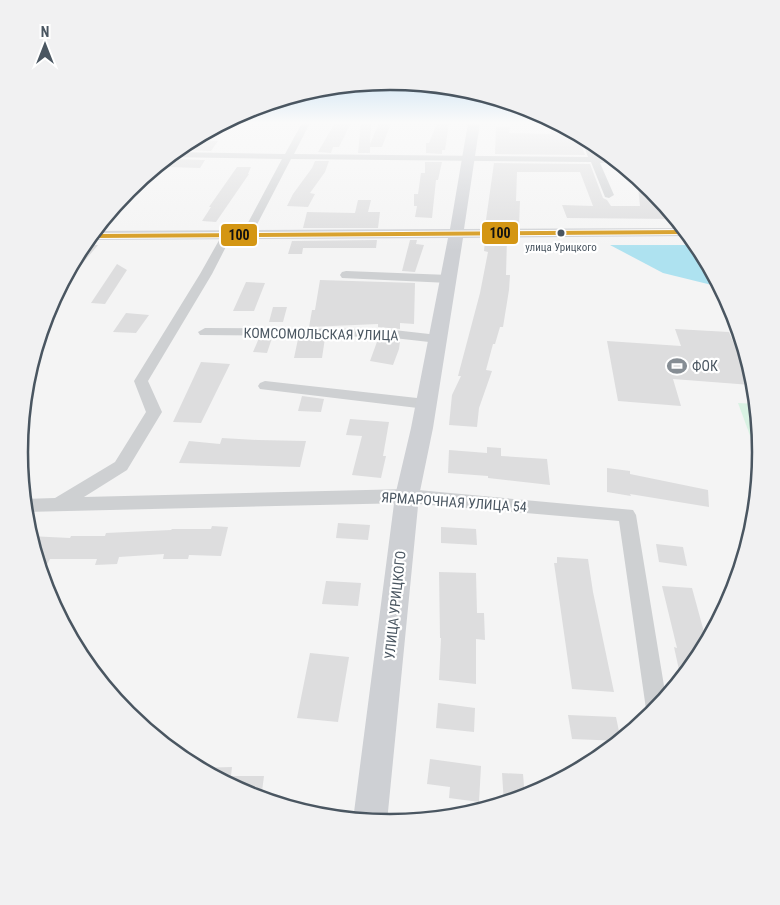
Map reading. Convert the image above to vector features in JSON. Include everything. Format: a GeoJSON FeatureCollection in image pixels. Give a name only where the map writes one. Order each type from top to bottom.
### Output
{"type":"FeatureCollection","features":[{"type":"Feature","properties":{"kind":"street"},"geometry":{"type":"LineString","coordinates":[[247,234],[282,165]]}},
{"type":"Feature","properties":{"kind":"street","name":"УЛИЦА УРИЦКОГО"},"geometry":{"type":"LineString","coordinates":[[371,814],[407,496],[438,340],[467,165]]}},
{"type":"Feature","properties":{"kind":"street"},"geometry":{"type":"LineString","coordinates":[[597,165],[608,195]]}},
{"type":"Feature","properties":{"kind":"street"},"geometry":{"type":"LineString","coordinates":[[99,236],[678,232]]}},
{"type":"Feature","properties":{"kind":"street"},"geometry":{"type":"LineString","coordinates":[[58,504],[121,466],[154,412],[141,381],[206,274],[227,234]]}},
{"type":"Feature","properties":{"kind":"street"},"geometry":{"type":"LineString","coordinates":[[346,275],[449,279]]}},
{"type":"Feature","properties":{"kind":"street","name":"КОМСОМОЛЬСКАЯ УЛИЦА"},"geometry":{"type":"LineString","coordinates":[[205,332],[385,333],[438,340]]}},
{"type":"Feature","properties":{"kind":"street"},"geometry":{"type":"LineString","coordinates":[[265,386],[426,404]]}},
{"type":"Feature","properties":{"kind":"street","name":"ЯРМАРОЧНАЯ УЛИЦА 54"},"geometry":{"type":"LineString","coordinates":[[32,506],[407,496],[627,515],[656,699]]}},
{"type":"Feature","properties":{"kind":"green space"},"geometry":{"type":"Polygon","coordinates":[[[738,403],[749,404],[752,441],[738,403]]]}},
{"type":"Feature","properties":{"kind":"water"},"geometry":{"type":"Polygon","coordinates":[[[610,245],[687,245],[711,285],[663,273],[610,245]]]}},
{"type":"Feature","properties":{"kind":"building"},"geometry":{"type":"Polygon","coordinates":[[[169,165],[202,165],[200,168],[168,167],[169,165]]]}},
{"type":"Feature","properties":{"kind":"building"},"geometry":{"type":"Polygon","coordinates":[[[313,165],[327,165],[325,172],[310,193],[315,194],[308,207],[287,206],[293,194],[313,165]]]}},
{"type":"Feature","properties":{"kind":"building"},"geometry":{"type":"Polygon","coordinates":[[[425,165],[441,165],[438,180],[436,180],[432,218],[415,217],[417,206],[414,206],[414,194],[418,194],[421,173],[425,173],[425,165]]]}},
{"type":"Feature","properties":{"kind":"building"},"geometry":{"type":"Polygon","coordinates":[[[494,165],[590,165],[603,198],[611,206],[640,206],[638,189],[668,219],[567,218],[562,205],[593,206],[580,172],[517,172],[516,201],[520,201],[519,226],[485,227],[494,165]]]}},
{"type":"Feature","properties":{"kind":"building"},"geometry":{"type":"Polygon","coordinates":[[[237,167],[251,167],[249,174],[216,222],[202,221],[211,207],[209,207],[237,167]]]}},
{"type":"Feature","properties":{"kind":"building"},"geometry":{"type":"Polygon","coordinates":[[[358,200],[371,200],[368,212],[380,212],[378,228],[303,228],[307,212],[355,213],[358,200]]]}},
{"type":"Feature","properties":{"kind":"building"},"geometry":{"type":"Polygon","coordinates":[[[507,239],[506,275],[510,275],[509,290],[503,327],[500,327],[495,344],[493,344],[486,370],[492,371],[479,408],[477,427],[449,425],[452,395],[461,376],[458,376],[480,293],[488,252],[484,251],[485,240],[507,239]]]}},
{"type":"Feature","properties":{"kind":"building"},"geometry":{"type":"Polygon","coordinates":[[[377,240],[376,248],[303,248],[302,254],[288,254],[292,241],[377,240]]]}},
{"type":"Feature","properties":{"kind":"building"},"geometry":{"type":"Polygon","coordinates":[[[410,240],[417,240],[416,244],[424,245],[415,272],[402,271],[410,240]]]}},
{"type":"Feature","properties":{"kind":"building"},"geometry":{"type":"Polygon","coordinates":[[[93,245],[98,245],[76,271],[93,245]]]}},
{"type":"Feature","properties":{"kind":"building"},"geometry":{"type":"Polygon","coordinates":[[[117,264],[127,270],[105,304],[91,303],[117,264]]]}},
{"type":"Feature","properties":{"kind":"building"},"geometry":{"type":"Polygon","coordinates":[[[320,280],[415,283],[414,324],[400,323],[400,329],[378,327],[378,324],[309,327],[312,310],[315,310],[320,280]]]}},
{"type":"Feature","properties":{"kind":"building"},"geometry":{"type":"Polygon","coordinates":[[[246,282],[265,283],[254,311],[233,311],[246,282]]]}},
{"type":"Feature","properties":{"kind":"building"},"geometry":{"type":"Polygon","coordinates":[[[273,307],[287,307],[283,322],[269,322],[273,307]]]}},
{"type":"Feature","properties":{"kind":"building"},"geometry":{"type":"Polygon","coordinates":[[[126,313],[149,315],[136,333],[113,332],[126,313]]]}},
{"type":"Feature","properties":{"kind":"building","name":"ФОК"},"geometry":{"type":"Polygon","coordinates":[[[675,329],[729,332],[739,357],[746,385],[673,379],[681,406],[618,401],[607,341],[681,346],[675,329]]]}},
{"type":"Feature","properties":{"kind":"building"},"geometry":{"type":"Polygon","coordinates":[[[259,338],[272,338],[267,353],[253,352],[259,338]]]}},
{"type":"Feature","properties":{"kind":"building"},"geometry":{"type":"Polygon","coordinates":[[[325,338],[322,358],[294,358],[298,339],[325,338]]]}},
{"type":"Feature","properties":{"kind":"building"},"geometry":{"type":"Polygon","coordinates":[[[378,339],[400,341],[393,365],[370,361],[378,339]]]}},
{"type":"Feature","properties":{"kind":"building"},"geometry":{"type":"Polygon","coordinates":[[[201,362],[230,364],[201,423],[173,422],[201,362]]]}},
{"type":"Feature","properties":{"kind":"building"},"geometry":{"type":"Polygon","coordinates":[[[302,396],[324,399],[321,412],[298,411],[302,396]]]}},
{"type":"Feature","properties":{"kind":"building"},"geometry":{"type":"Polygon","coordinates":[[[350,419],[389,422],[383,456],[386,456],[381,478],[352,475],[362,436],[346,435],[350,419]]]}},
{"type":"Feature","properties":{"kind":"building"},"geometry":{"type":"Polygon","coordinates":[[[222,438],[306,441],[300,467],[179,463],[189,441],[220,444],[222,438]]]}},
{"type":"Feature","properties":{"kind":"building"},"geometry":{"type":"Polygon","coordinates":[[[487,447],[501,448],[501,456],[547,459],[550,485],[488,478],[488,476],[448,473],[449,450],[487,453],[487,447]]]}},
{"type":"Feature","properties":{"kind":"building"},"geometry":{"type":"Polygon","coordinates":[[[607,468],[630,471],[630,474],[708,490],[709,507],[607,492],[607,468]]]}},
{"type":"Feature","properties":{"kind":"building"},"geometry":{"type":"Polygon","coordinates":[[[338,523],[370,525],[368,540],[336,538],[338,523]]]}},
{"type":"Feature","properties":{"kind":"building"},"geometry":{"type":"Polygon","coordinates":[[[212,526],[228,527],[221,556],[189,555],[188,559],[163,559],[164,554],[119,557],[117,564],[95,565],[97,559],[50,559],[46,566],[37,536],[70,538],[71,536],[105,536],[106,533],[211,529],[212,526]]]}},
{"type":"Feature","properties":{"kind":"building"},"geometry":{"type":"Polygon","coordinates":[[[441,527],[476,529],[477,545],[441,543],[441,527]]]}},
{"type":"Feature","properties":{"kind":"building"},"geometry":{"type":"Polygon","coordinates":[[[656,544],[683,547],[687,566],[659,562],[656,544]]]}},
{"type":"Feature","properties":{"kind":"building"},"geometry":{"type":"Polygon","coordinates":[[[557,557],[588,559],[614,692],[572,689],[554,563],[557,563],[557,557]]]}},
{"type":"Feature","properties":{"kind":"building"},"geometry":{"type":"Polygon","coordinates":[[[439,572],[476,573],[477,613],[484,613],[485,640],[476,639],[476,684],[439,680],[441,638],[439,572]]]}},
{"type":"Feature","properties":{"kind":"building"},"geometry":{"type":"Polygon","coordinates":[[[326,581],[361,583],[358,606],[322,604],[326,581]]]}},
{"type":"Feature","properties":{"kind":"building"},"geometry":{"type":"Polygon","coordinates":[[[662,586],[692,588],[704,633],[680,670],[674,647],[677,648],[662,586]]]}},
{"type":"Feature","properties":{"kind":"building"},"geometry":{"type":"Polygon","coordinates":[[[310,653],[349,657],[338,722],[297,718],[310,653]]]}},
{"type":"Feature","properties":{"kind":"building"},"geometry":{"type":"Polygon","coordinates":[[[438,703],[475,708],[474,732],[436,728],[438,703]]]}},
{"type":"Feature","properties":{"kind":"building"},"geometry":{"type":"Polygon","coordinates":[[[568,715],[616,717],[619,733],[610,741],[572,739],[568,715]]]}},
{"type":"Feature","properties":{"kind":"building"},"geometry":{"type":"Polygon","coordinates":[[[430,759],[481,766],[479,802],[449,798],[450,787],[427,784],[430,759]]]}},
{"type":"Feature","properties":{"kind":"building"},"geometry":{"type":"Polygon","coordinates":[[[232,767],[231,776],[264,776],[262,791],[230,778],[212,768],[232,767]]]}},
{"type":"Feature","properties":{"kind":"building"},"geometry":{"type":"Polygon","coordinates":[[[502,773],[523,774],[524,789],[504,797],[502,773]]]}},
{"type":"Feature","properties":{"kind":"transit line","name":"100"},"geometry":{"type":"LineString","coordinates":[[99,236],[678,232]]}},
{"type":"Feature","properties":{"kind":"place","name":"улица Урицкого"},"geometry":{"type":"Point","coordinates":[561,233]}},
{"type":"Feature","properties":{"kind":"place","name":"ФОК"},"geometry":{"type":"Point","coordinates":[677,366]}}]}
